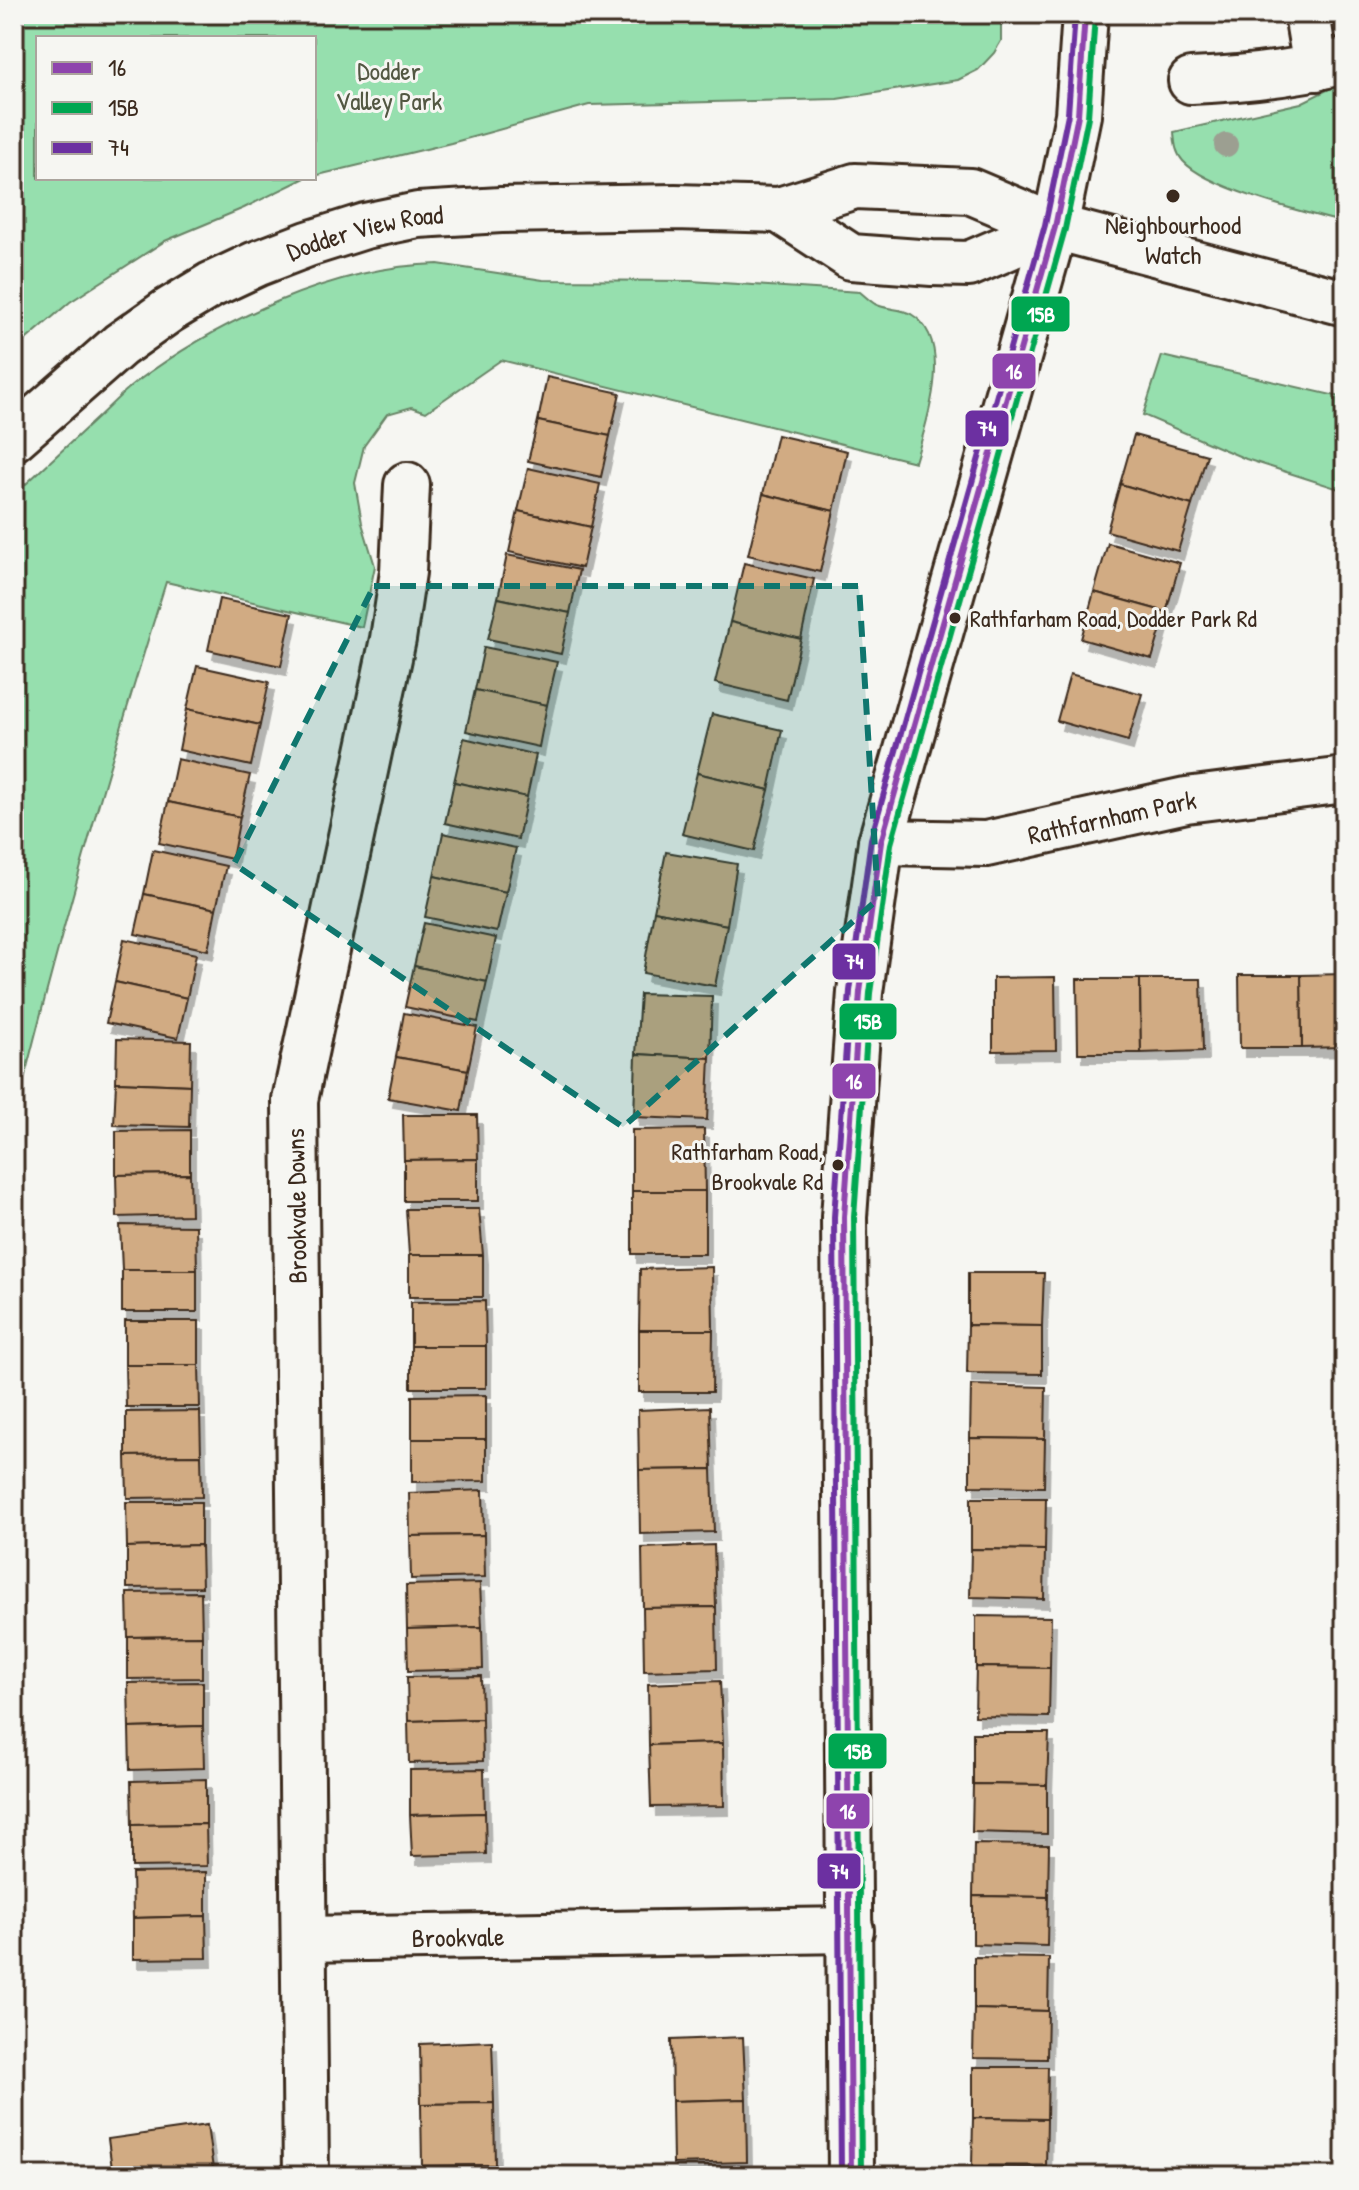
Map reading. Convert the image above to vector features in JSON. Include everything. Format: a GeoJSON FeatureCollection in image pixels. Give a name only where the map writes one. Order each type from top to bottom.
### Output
{"type":"FeatureCollection","features":[{"type":"Feature","properties":{"kind":"main road"},"geometry":{"type":"LineString","coordinates":[[851,2176],[844,1217],[860,992],[881,842],[1055,227],[1078,115],[1085,14]]}},
{"type":"Feature","properties":{"kind":"main road"},"geometry":{"type":"LineString","coordinates":[[1191,81],[1230,79],[1331,64],[1307,14]]}},
{"type":"Feature","properties":{"kind":"main road","name":"Dodder View Road"},"geometry":{"type":"LineString","coordinates":[[14,438],[120,345],[211,285],[256,264],[365,226],[418,215],[501,210],[675,207],[779,210],[855,186],[970,191],[1055,227],[1345,303]]}},
{"type":"Feature","properties":{"kind":"main road"},"geometry":{"type":"LineString","coordinates":[[779,210],[851,257],[932,263],[969,264],[1055,227]]}},
{"type":"Feature","properties":{"kind":"main road","name":"Brookvale Downs"},"geometry":{"type":"LineString","coordinates":[[304,1939],[295,1100],[393,639],[403,572],[407,485]]}},
{"type":"Feature","properties":{"kind":"main road","name":"Rathfarnham Park"},"geometry":{"type":"LineString","coordinates":[[881,842],[986,844],[1186,800],[1345,780]]}},
{"type":"Feature","properties":{"kind":"main road","name":"Brookvale"},"geometry":{"type":"LineString","coordinates":[[304,1939],[851,1930]]}},
{"type":"Feature","properties":{"kind":"main road"},"geometry":{"type":"LineString","coordinates":[[304,1939],[306,2176]]}},
{"type":"Feature","properties":{"kind":"highlighted area"},"geometry":{"type":"Polygon","coordinates":[[[374,586],[859,586],[878,899],[623,1127],[234,864],[374,586]]]}},
{"type":"Feature","properties":{"kind":"green space","name":"Dodder Valley Park"},"geometry":{"type":"Polygon","coordinates":[[[14,14],[1018,14],[1018,19],[1001,24],[1001,41],[994,53],[978,70],[958,80],[837,99],[589,105],[316,176],[316,36],[36,36],[36,180],[301,180],[165,241],[70,302],[14,350],[14,14]]]}},
{"type":"Feature","properties":{"kind":"green space"},"geometry":{"type":"Polygon","coordinates":[[[1345,81],[1345,223],[1235,190],[1196,171],[1178,154],[1174,132],[1301,103],[1345,81]]]}},
{"type":"Feature","properties":{"kind":"green space"},"geometry":{"type":"Polygon","coordinates":[[[438,264],[543,280],[691,281],[860,292],[879,306],[911,314],[925,326],[932,343],[934,384],[915,462],[501,360],[426,412],[412,407],[387,414],[364,446],[355,483],[362,523],[375,566],[362,627],[166,582],[86,850],[14,1120],[14,495],[130,387],[203,339],[279,301],[318,286],[399,267],[438,264]]]}},
{"type":"Feature","properties":{"kind":"green space"},"geometry":{"type":"Polygon","coordinates":[[[1162,356],[1345,398],[1345,491],[1246,459],[1143,415],[1162,356]]]}},
{"type":"Feature","properties":{"kind":"building"},"geometry":{"type":"Polygon","coordinates":[[[547,377],[620,393],[610,436],[538,421],[547,377]]]}},
{"type":"Feature","properties":{"kind":"building"},"geometry":{"type":"Polygon","coordinates":[[[538,421],[610,436],[601,477],[528,461],[538,421]]]}},
{"type":"Feature","properties":{"kind":"building"},"geometry":{"type":"Polygon","coordinates":[[[777,435],[847,451],[834,511],[763,494],[777,435]]]}},
{"type":"Feature","properties":{"kind":"building"},"geometry":{"type":"Polygon","coordinates":[[[1134,435],[1207,455],[1192,505],[1120,484],[1134,435]]]}},
{"type":"Feature","properties":{"kind":"building"},"geometry":{"type":"Polygon","coordinates":[[[528,468],[600,484],[591,527],[518,511],[528,468]]]}},
{"type":"Feature","properties":{"kind":"building"},"geometry":{"type":"Polygon","coordinates":[[[1120,484],[1192,505],[1178,551],[1107,531],[1120,484]]]}},
{"type":"Feature","properties":{"kind":"building"},"geometry":{"type":"Polygon","coordinates":[[[763,494],[834,511],[820,572],[748,555],[763,494]]]}},
{"type":"Feature","properties":{"kind":"building"},"geometry":{"type":"Polygon","coordinates":[[[518,511],[591,527],[582,568],[509,552],[518,511]]]}},
{"type":"Feature","properties":{"kind":"building"},"geometry":{"type":"Polygon","coordinates":[[[1108,543],[1180,563],[1166,612],[1094,592],[1108,543]]]}},
{"type":"Feature","properties":{"kind":"building"},"geometry":{"type":"Polygon","coordinates":[[[507,555],[579,570],[570,613],[498,598],[507,555]]]}},
{"type":"Feature","properties":{"kind":"building"},"geometry":{"type":"Polygon","coordinates":[[[744,563],[814,579],[801,639],[730,622],[744,563]]]}},
{"type":"Feature","properties":{"kind":"building"},"geometry":{"type":"Polygon","coordinates":[[[1094,592],[1166,612],[1152,659],[1081,639],[1094,592]]]}},
{"type":"Feature","properties":{"kind":"building"},"geometry":{"type":"Polygon","coordinates":[[[498,598],[570,613],[561,654],[488,639],[498,598]]]}},
{"type":"Feature","properties":{"kind":"building"},"geometry":{"type":"Polygon","coordinates":[[[219,599],[292,614],[281,666],[208,650],[219,599]]]}},
{"type":"Feature","properties":{"kind":"building"},"geometry":{"type":"Polygon","coordinates":[[[730,622],[801,639],[787,700],[715,683],[730,622]]]}},
{"type":"Feature","properties":{"kind":"building"},"geometry":{"type":"Polygon","coordinates":[[[484,647],[557,662],[547,705],[475,690],[484,647]]]}},
{"type":"Feature","properties":{"kind":"building"},"geometry":{"type":"Polygon","coordinates":[[[197,666],[269,682],[260,725],[187,709],[197,666]]]}},
{"type":"Feature","properties":{"kind":"building"},"geometry":{"type":"Polygon","coordinates":[[[1070,674],[1142,694],[1128,741],[1057,721],[1070,674]]]}},
{"type":"Feature","properties":{"kind":"building"},"geometry":{"type":"Polygon","coordinates":[[[475,690],[547,705],[539,747],[466,731],[475,690]]]}},
{"type":"Feature","properties":{"kind":"building"},"geometry":{"type":"Polygon","coordinates":[[[187,709],[260,725],[251,766],[179,750],[187,709]]]}},
{"type":"Feature","properties":{"kind":"building"},"geometry":{"type":"Polygon","coordinates":[[[712,714],[782,730],[769,790],[697,773],[712,714]]]}},
{"type":"Feature","properties":{"kind":"building"},"geometry":{"type":"Polygon","coordinates":[[[464,738],[536,755],[527,797],[454,782],[464,738]]]}},
{"type":"Feature","properties":{"kind":"building"},"geometry":{"type":"Polygon","coordinates":[[[177,759],[250,775],[240,817],[168,802],[177,759]]]}},
{"type":"Feature","properties":{"kind":"building"},"geometry":{"type":"Polygon","coordinates":[[[697,773],[769,790],[754,851],[682,834],[697,773]]]}},
{"type":"Feature","properties":{"kind":"building"},"geometry":{"type":"Polygon","coordinates":[[[454,782],[527,797],[518,839],[445,823],[454,782]]]}},
{"type":"Feature","properties":{"kind":"building"},"geometry":{"type":"Polygon","coordinates":[[[168,802],[240,817],[232,859],[159,843],[168,802]]]}},
{"type":"Feature","properties":{"kind":"building"},"geometry":{"type":"Polygon","coordinates":[[[443,833],[516,848],[506,892],[434,876],[443,833]]]}},
{"type":"Feature","properties":{"kind":"building"},"geometry":{"type":"Polygon","coordinates":[[[153,850],[226,866],[216,909],[144,894],[153,850]]]}},
{"type":"Feature","properties":{"kind":"building"},"geometry":{"type":"Polygon","coordinates":[[[666,852],[737,864],[727,925],[654,911],[666,852]]]}},
{"type":"Feature","properties":{"kind":"building"},"geometry":{"type":"Polygon","coordinates":[[[434,876],[506,892],[497,932],[425,917],[434,876]]]}},
{"type":"Feature","properties":{"kind":"building"},"geometry":{"type":"Polygon","coordinates":[[[144,894],[216,909],[208,950],[135,934],[144,894]]]}},
{"type":"Feature","properties":{"kind":"building"},"geometry":{"type":"Polygon","coordinates":[[[654,911],[727,925],[715,986],[643,973],[654,911]]]}},
{"type":"Feature","properties":{"kind":"building"},"geometry":{"type":"Polygon","coordinates":[[[424,923],[496,938],[487,982],[414,966],[424,923]]]}},
{"type":"Feature","properties":{"kind":"building"},"geometry":{"type":"Polygon","coordinates":[[[124,939],[196,954],[187,998],[115,982],[124,939]]]}},
{"type":"Feature","properties":{"kind":"building"},"geometry":{"type":"Polygon","coordinates":[[[414,966],[487,982],[478,1022],[405,1007],[414,966]]]}},
{"type":"Feature","properties":{"kind":"building"},"geometry":{"type":"Polygon","coordinates":[[[1345,974],[1345,1047],[1302,1048],[1301,975],[1345,974]]]}},
{"type":"Feature","properties":{"kind":"building"},"geometry":{"type":"Polygon","coordinates":[[[1239,975],[1301,975],[1302,1048],[1240,1048],[1239,975]]]}},
{"type":"Feature","properties":{"kind":"building"},"geometry":{"type":"Polygon","coordinates":[[[1055,977],[1056,1050],[993,1051],[993,978],[1055,977]]]}},
{"type":"Feature","properties":{"kind":"building"},"geometry":{"type":"Polygon","coordinates":[[[1077,979],[1140,979],[1141,1053],[1078,1053],[1077,979]]]}},
{"type":"Feature","properties":{"kind":"building"},"geometry":{"type":"Polygon","coordinates":[[[1140,979],[1201,979],[1203,1051],[1141,1053],[1140,979]]]}},
{"type":"Feature","properties":{"kind":"building"},"geometry":{"type":"Polygon","coordinates":[[[115,982],[187,998],[178,1038],[106,1023],[115,982]]]}},
{"type":"Feature","properties":{"kind":"building"},"geometry":{"type":"Polygon","coordinates":[[[640,994],[712,996],[710,1058],[636,1054],[640,994]]]}},
{"type":"Feature","properties":{"kind":"building"},"geometry":{"type":"Polygon","coordinates":[[[404,1013],[477,1027],[468,1070],[396,1057],[404,1013]]]}},
{"type":"Feature","properties":{"kind":"building"},"geometry":{"type":"Polygon","coordinates":[[[117,1039],[191,1041],[190,1085],[116,1082],[117,1039]]]}},
{"type":"Feature","properties":{"kind":"building"},"geometry":{"type":"Polygon","coordinates":[[[636,1054],[710,1058],[707,1120],[634,1117],[636,1054]]]}},
{"type":"Feature","properties":{"kind":"building"},"geometry":{"type":"Polygon","coordinates":[[[396,1057],[468,1070],[461,1111],[388,1098],[396,1057]]]}},
{"type":"Feature","properties":{"kind":"building"},"geometry":{"type":"Polygon","coordinates":[[[116,1082],[190,1085],[189,1127],[114,1125],[116,1082]]]}},
{"type":"Feature","properties":{"kind":"building"},"geometry":{"type":"Polygon","coordinates":[[[403,1115],[477,1115],[478,1159],[404,1160],[403,1115]]]}},
{"type":"Feature","properties":{"kind":"building"},"geometry":{"type":"Polygon","coordinates":[[[704,1129],[705,1191],[632,1191],[632,1130],[704,1129]]]}},
{"type":"Feature","properties":{"kind":"building"},"geometry":{"type":"Polygon","coordinates":[[[190,1130],[190,1174],[116,1175],[116,1131],[190,1130]]]}},
{"type":"Feature","properties":{"kind":"building"},"geometry":{"type":"Polygon","coordinates":[[[478,1159],[478,1201],[404,1201],[404,1160],[478,1159]]]}},
{"type":"Feature","properties":{"kind":"building"},"geometry":{"type":"Polygon","coordinates":[[[190,1174],[191,1215],[117,1217],[116,1175],[190,1174]]]}},
{"type":"Feature","properties":{"kind":"building"},"geometry":{"type":"Polygon","coordinates":[[[632,1191],[705,1191],[705,1254],[632,1254],[632,1191]]]}},
{"type":"Feature","properties":{"kind":"building"},"geometry":{"type":"Polygon","coordinates":[[[406,1209],[479,1209],[483,1255],[409,1255],[406,1209]]]}},
{"type":"Feature","properties":{"kind":"building"},"geometry":{"type":"Polygon","coordinates":[[[120,1225],[196,1226],[197,1270],[122,1270],[120,1225]]]}},
{"type":"Feature","properties":{"kind":"building"},"geometry":{"type":"Polygon","coordinates":[[[409,1255],[483,1255],[483,1297],[409,1297],[409,1255]]]}},
{"type":"Feature","properties":{"kind":"building"},"geometry":{"type":"Polygon","coordinates":[[[712,1267],[713,1330],[639,1330],[640,1269],[712,1267]]]}},
{"type":"Feature","properties":{"kind":"building"},"geometry":{"type":"Polygon","coordinates":[[[122,1270],[197,1270],[197,1312],[122,1312],[122,1270]]]}},
{"type":"Feature","properties":{"kind":"building"},"geometry":{"type":"Polygon","coordinates":[[[968,1273],[1044,1273],[1042,1326],[968,1325],[968,1273]]]}},
{"type":"Feature","properties":{"kind":"building"},"geometry":{"type":"Polygon","coordinates":[[[485,1301],[486,1346],[411,1346],[411,1302],[485,1301]]]}},
{"type":"Feature","properties":{"kind":"building"},"geometry":{"type":"Polygon","coordinates":[[[125,1321],[199,1321],[199,1365],[125,1365],[125,1321]]]}},
{"type":"Feature","properties":{"kind":"building"},"geometry":{"type":"Polygon","coordinates":[[[968,1325],[1042,1326],[1042,1374],[967,1373],[968,1325]]]}},
{"type":"Feature","properties":{"kind":"building"},"geometry":{"type":"Polygon","coordinates":[[[639,1330],[713,1330],[712,1392],[639,1392],[639,1330]]]}},
{"type":"Feature","properties":{"kind":"building"},"geometry":{"type":"Polygon","coordinates":[[[411,1346],[486,1346],[486,1388],[411,1388],[411,1346]]]}},
{"type":"Feature","properties":{"kind":"building"},"geometry":{"type":"Polygon","coordinates":[[[125,1365],[199,1365],[200,1407],[126,1407],[125,1365]]]}},
{"type":"Feature","properties":{"kind":"building"},"geometry":{"type":"Polygon","coordinates":[[[971,1385],[1046,1387],[1045,1439],[970,1438],[971,1385]]]}},
{"type":"Feature","properties":{"kind":"building"},"geometry":{"type":"Polygon","coordinates":[[[486,1395],[486,1439],[412,1439],[412,1396],[486,1395]]]}},
{"type":"Feature","properties":{"kind":"building"},"geometry":{"type":"Polygon","coordinates":[[[710,1407],[712,1469],[639,1470],[638,1410],[710,1407]]]}},
{"type":"Feature","properties":{"kind":"building"},"geometry":{"type":"Polygon","coordinates":[[[200,1411],[201,1455],[126,1456],[126,1412],[200,1411]]]}},
{"type":"Feature","properties":{"kind":"building"},"geometry":{"type":"Polygon","coordinates":[[[970,1438],[1045,1439],[1044,1487],[970,1486],[970,1438]]]}},
{"type":"Feature","properties":{"kind":"building"},"geometry":{"type":"Polygon","coordinates":[[[412,1439],[486,1439],[486,1481],[412,1482],[412,1439]]]}},
{"type":"Feature","properties":{"kind":"building"},"geometry":{"type":"Polygon","coordinates":[[[201,1455],[202,1497],[127,1498],[126,1456],[201,1455]]]}},
{"type":"Feature","properties":{"kind":"building"},"geometry":{"type":"Polygon","coordinates":[[[712,1469],[714,1532],[640,1534],[639,1470],[712,1469]]]}},
{"type":"Feature","properties":{"kind":"building"},"geometry":{"type":"Polygon","coordinates":[[[483,1490],[484,1535],[410,1536],[409,1493],[483,1490]]]}},
{"type":"Feature","properties":{"kind":"building"},"geometry":{"type":"Polygon","coordinates":[[[971,1498],[1046,1498],[1045,1550],[971,1549],[971,1498]]]}},
{"type":"Feature","properties":{"kind":"building"},"geometry":{"type":"Polygon","coordinates":[[[126,1502],[201,1502],[201,1545],[127,1547],[126,1502]]]}},
{"type":"Feature","properties":{"kind":"building"},"geometry":{"type":"Polygon","coordinates":[[[484,1535],[485,1577],[411,1579],[410,1536],[484,1535]]]}},
{"type":"Feature","properties":{"kind":"building"},"geometry":{"type":"Polygon","coordinates":[[[201,1545],[202,1587],[127,1588],[127,1547],[201,1545]]]}},
{"type":"Feature","properties":{"kind":"building"},"geometry":{"type":"Polygon","coordinates":[[[714,1545],[716,1607],[643,1608],[642,1548],[714,1545]]]}},
{"type":"Feature","properties":{"kind":"building"},"geometry":{"type":"Polygon","coordinates":[[[971,1549],[1045,1550],[1044,1599],[970,1597],[971,1549]]]}},
{"type":"Feature","properties":{"kind":"building"},"geometry":{"type":"Polygon","coordinates":[[[480,1583],[482,1627],[407,1629],[406,1585],[480,1583]]]}},
{"type":"Feature","properties":{"kind":"building"},"geometry":{"type":"Polygon","coordinates":[[[201,1592],[202,1636],[128,1637],[127,1593],[201,1592]]]}},
{"type":"Feature","properties":{"kind":"building"},"geometry":{"type":"Polygon","coordinates":[[[716,1607],[717,1669],[644,1671],[643,1608],[716,1607]]]}},
{"type":"Feature","properties":{"kind":"building"},"geometry":{"type":"Polygon","coordinates":[[[976,1616],[1051,1617],[1050,1668],[976,1667],[976,1616]]]}},
{"type":"Feature","properties":{"kind":"building"},"geometry":{"type":"Polygon","coordinates":[[[482,1627],[483,1669],[408,1671],[407,1629],[482,1627]]]}},
{"type":"Feature","properties":{"kind":"building"},"geometry":{"type":"Polygon","coordinates":[[[202,1636],[202,1678],[128,1679],[128,1637],[202,1636]]]}},
{"type":"Feature","properties":{"kind":"building"},"geometry":{"type":"Polygon","coordinates":[[[976,1667],[1050,1668],[1049,1717],[975,1716],[976,1667]]]}},
{"type":"Feature","properties":{"kind":"building"},"geometry":{"type":"Polygon","coordinates":[[[481,1676],[482,1719],[408,1721],[407,1677],[481,1676]]]}},
{"type":"Feature","properties":{"kind":"building"},"geometry":{"type":"Polygon","coordinates":[[[720,1681],[723,1743],[649,1745],[648,1684],[720,1681]]]}},
{"type":"Feature","properties":{"kind":"building"},"geometry":{"type":"Polygon","coordinates":[[[203,1682],[203,1726],[129,1728],[128,1683],[203,1682]]]}},
{"type":"Feature","properties":{"kind":"building"},"geometry":{"type":"Polygon","coordinates":[[[482,1719],[483,1761],[409,1763],[408,1721],[482,1719]]]}},
{"type":"Feature","properties":{"kind":"building"},"geometry":{"type":"Polygon","coordinates":[[[203,1726],[204,1768],[130,1770],[129,1728],[203,1726]]]}},
{"type":"Feature","properties":{"kind":"building"},"geometry":{"type":"Polygon","coordinates":[[[973,1733],[1049,1733],[1047,1785],[973,1784],[973,1733]]]}},
{"type":"Feature","properties":{"kind":"building"},"geometry":{"type":"Polygon","coordinates":[[[723,1743],[724,1806],[651,1807],[649,1745],[723,1743]]]}},
{"type":"Feature","properties":{"kind":"building"},"geometry":{"type":"Polygon","coordinates":[[[484,1769],[485,1813],[410,1815],[410,1770],[484,1769]]]}},
{"type":"Feature","properties":{"kind":"building"},"geometry":{"type":"Polygon","coordinates":[[[206,1779],[206,1824],[132,1825],[131,1781],[206,1779]]]}},
{"type":"Feature","properties":{"kind":"building"},"geometry":{"type":"Polygon","coordinates":[[[973,1784],[1047,1785],[1047,1834],[972,1832],[973,1784]]]}},
{"type":"Feature","properties":{"kind":"building"},"geometry":{"type":"Polygon","coordinates":[[[485,1813],[486,1854],[412,1856],[410,1815],[485,1813]]]}},
{"type":"Feature","properties":{"kind":"building"},"geometry":{"type":"Polygon","coordinates":[[[206,1824],[207,1866],[132,1867],[132,1825],[206,1824]]]}},
{"type":"Feature","properties":{"kind":"building"},"geometry":{"type":"Polygon","coordinates":[[[974,1844],[1049,1845],[1048,1897],[973,1896],[974,1844]]]}},
{"type":"Feature","properties":{"kind":"building"},"geometry":{"type":"Polygon","coordinates":[[[206,1872],[206,1916],[133,1918],[132,1873],[206,1872]]]}},
{"type":"Feature","properties":{"kind":"building"},"geometry":{"type":"Polygon","coordinates":[[[973,1896],[1048,1897],[1047,1946],[973,1944],[973,1896]]]}},
{"type":"Feature","properties":{"kind":"building"},"geometry":{"type":"Polygon","coordinates":[[[206,1916],[207,1958],[133,1959],[133,1918],[206,1916]]]}},
{"type":"Feature","properties":{"kind":"building"},"geometry":{"type":"Polygon","coordinates":[[[974,1957],[1049,1958],[1048,2011],[974,2009],[974,1957]]]}},
{"type":"Feature","properties":{"kind":"building"},"geometry":{"type":"Polygon","coordinates":[[[974,2009],[1048,2011],[1047,2059],[973,2058],[974,2009]]]}},
{"type":"Feature","properties":{"kind":"building"},"geometry":{"type":"Polygon","coordinates":[[[743,2037],[746,2099],[672,2101],[671,2040],[743,2037]]]}},
{"type":"Feature","properties":{"kind":"building"},"geometry":{"type":"Polygon","coordinates":[[[492,2041],[494,2103],[421,2104],[420,2044],[492,2041]]]}},
{"type":"Feature","properties":{"kind":"building"},"geometry":{"type":"Polygon","coordinates":[[[973,2067],[1048,2067],[1047,2119],[973,2118],[973,2067]]]}},
{"type":"Feature","properties":{"kind":"building"},"geometry":{"type":"Polygon","coordinates":[[[746,2099],[747,2162],[673,2164],[672,2101],[746,2099]]]}},
{"type":"Feature","properties":{"kind":"building"},"geometry":{"type":"Polygon","coordinates":[[[494,2103],[495,2165],[422,2166],[421,2104],[494,2103]]]}},
{"type":"Feature","properties":{"kind":"building"},"geometry":{"type":"Polygon","coordinates":[[[973,2118],[1047,2119],[1046,2167],[972,2166],[973,2118]]]}},
{"type":"Feature","properties":{"kind":"building"},"geometry":{"type":"Polygon","coordinates":[[[207,2125],[214,2176],[113,2176],[108,2139],[207,2125]]]}},
{"type":"Feature","properties":{"kind":"transit line","name":"74"},"geometry":{"type":"LineString","coordinates":[[841,2176],[834,1217],[850,991],[871,839],[1045,225],[1068,114],[1075,14]]}},
{"type":"Feature","properties":{"kind":"transit line","name":"16"},"geometry":{"type":"LineString","coordinates":[[851,2176],[844,1217],[860,992],[881,842],[1055,227],[1078,115],[1085,14]]}},
{"type":"Feature","properties":{"kind":"transit line","name":"15B"},"geometry":{"type":"LineString","coordinates":[[861,2176],[854,1217],[870,993],[891,844],[1065,229],[1088,117],[1095,15]]}},
{"type":"Feature","properties":{"kind":"place","name":"Neighbourhood Watch"},"geometry":{"type":"Point","coordinates":[1173,196]}},
{"type":"Feature","properties":{"kind":"place","name":"Rathfarham Road, Dodder Park Rd"},"geometry":{"type":"Point","coordinates":[955,618]}},
{"type":"Feature","properties":{"kind":"place","name":"Rathfarham Road, Brookvale Rd"},"geometry":{"type":"Point","coordinates":[838,1165]}}]}
